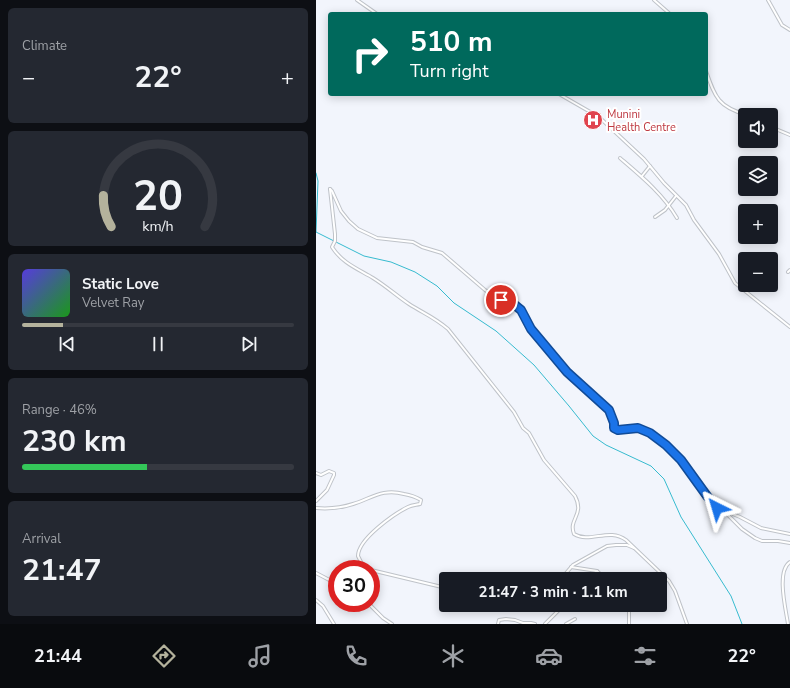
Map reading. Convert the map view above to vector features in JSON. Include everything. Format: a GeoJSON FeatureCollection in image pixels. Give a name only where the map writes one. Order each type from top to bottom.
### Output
{"type":"FeatureCollection","features":[{"type":"Feature","properties":{"kind":"street"},"geometry":{"type":"LineString","coordinates":[[357,0],[374,12]]}},
{"type":"Feature","properties":{"kind":"street"},"geometry":{"type":"LineString","coordinates":[[654,0],[668,12]]}},
{"type":"Feature","properties":{"kind":"street"},"geometry":{"type":"LineString","coordinates":[[768,0],[782,25],[790,30]]}},
{"type":"Feature","properties":{"kind":"street"},"geometry":{"type":"LineString","coordinates":[[708,76],[714,92],[722,103],[729,109],[738,112]]}},
{"type":"Feature","properties":{"kind":"street"},"geometry":{"type":"LineString","coordinates":[[562,96],[602,119],[644,159],[687,208],[736,283],[790,327]]}},
{"type":"Feature","properties":{"kind":"street"},"geometry":{"type":"LineString","coordinates":[[778,130],[790,135]]}},
{"type":"Feature","properties":{"kind":"street"},"geometry":{"type":"LineString","coordinates":[[620,158],[641,176],[669,205],[677,218]]}},
{"type":"Feature","properties":{"kind":"street"},"geometry":{"type":"LineString","coordinates":[[641,176],[650,166]]}},
{"type":"Feature","properties":{"kind":"street"},"geometry":{"type":"LineString","coordinates":[[687,624],[672,586],[623,537],[607,534],[592,537],[574,534],[573,524],[579,511],[578,502],[575,496],[544,460],[514,412],[448,329],[437,320],[409,304],[374,279],[344,262],[332,248],[335,240],[335,234],[330,189],[344,216],[358,229],[377,238],[413,242],[425,248],[442,253],[485,290],[495,297],[515,305],[521,310],[531,329],[567,372],[609,410],[614,423],[614,428],[618,430],[638,428],[650,433],[676,454],[717,508],[740,517],[761,528],[790,534]]}},
{"type":"Feature","properties":{"kind":"street"},"geometry":{"type":"LineString","coordinates":[[655,217],[669,205],[676,196]]}},
{"type":"Feature","properties":{"kind":"street"},"geometry":{"type":"LineString","coordinates":[[316,474],[321,475],[330,471],[334,473],[327,490],[316,501]]}},
{"type":"Feature","properties":{"kind":"street"},"geometry":{"type":"LineString","coordinates":[[316,508],[346,506],[374,495],[394,491],[422,500],[420,504],[407,508],[374,531],[362,543],[358,556],[360,560]]}},
{"type":"Feature","properties":{"kind":"street"},"geometry":{"type":"LineString","coordinates":[[723,510],[742,529],[755,538],[762,541],[790,543]]}},
{"type":"Feature","properties":{"kind":"street"},"geometry":{"type":"LineString","coordinates":[[567,572],[579,561],[611,545],[627,545],[635,548]]}},
{"type":"Feature","properties":{"kind":"street"},"geometry":{"type":"LineString","coordinates":[[788,624],[783,601],[783,572],[787,564],[790,562]]}},
{"type":"Feature","properties":{"kind":"street"},"geometry":{"type":"LineString","coordinates":[[571,567],[597,571]]}},
{"type":"Feature","properties":{"kind":"street"},"geometry":{"type":"LineString","coordinates":[[380,572],[439,586]]}},
{"type":"Feature","properties":{"kind":"street"},"geometry":{"type":"LineString","coordinates":[[316,573],[328,579]]}},
{"type":"Feature","properties":{"kind":"street"},"geometry":{"type":"LineString","coordinates":[[316,600],[323,606],[334,624]]}},
{"type":"Feature","properties":{"kind":"street"},"geometry":{"type":"LineString","coordinates":[[377,612],[392,624]]}},
{"type":"Feature","properties":{"kind":"street"},"geometry":{"type":"LineString","coordinates":[[545,624],[557,612]]}},
{"type":"Feature","properties":{"kind":"street"},"geometry":{"type":"LineString","coordinates":[[629,612],[629,624]]}},
{"type":"Feature","properties":{"kind":"street"},"geometry":{"type":"LineString","coordinates":[[498,624],[499,620],[506,619],[535,624]]}},
{"type":"Feature","properties":{"kind":"street"},"geometry":{"type":"LineString","coordinates":[[566,624],[575,619]]}},
{"type":"Feature","properties":{"kind":"waterway"},"geometry":{"type":"LineString","coordinates":[[316,173],[318,181],[316,232],[364,256],[391,262],[415,272],[437,286],[454,303],[496,331],[534,365],[593,436],[606,445],[651,466],[664,479],[681,517],[731,596],[742,624]]}},
{"type":"Feature","properties":{"kind":"place","name":"Munini Health Centre"},"geometry":{"type":"Point","coordinates":[593,120]}},
{"type":"Feature","properties":{"kind":"route"},"geometry":{"type":"LineString","coordinates":[[501,300],[511,302],[521,310],[531,329],[551,354],[570,375],[609,410],[614,423],[613,427],[616,430],[634,427],[638,428],[650,433],[666,445],[684,463],[689,472],[717,508]]}}]}
